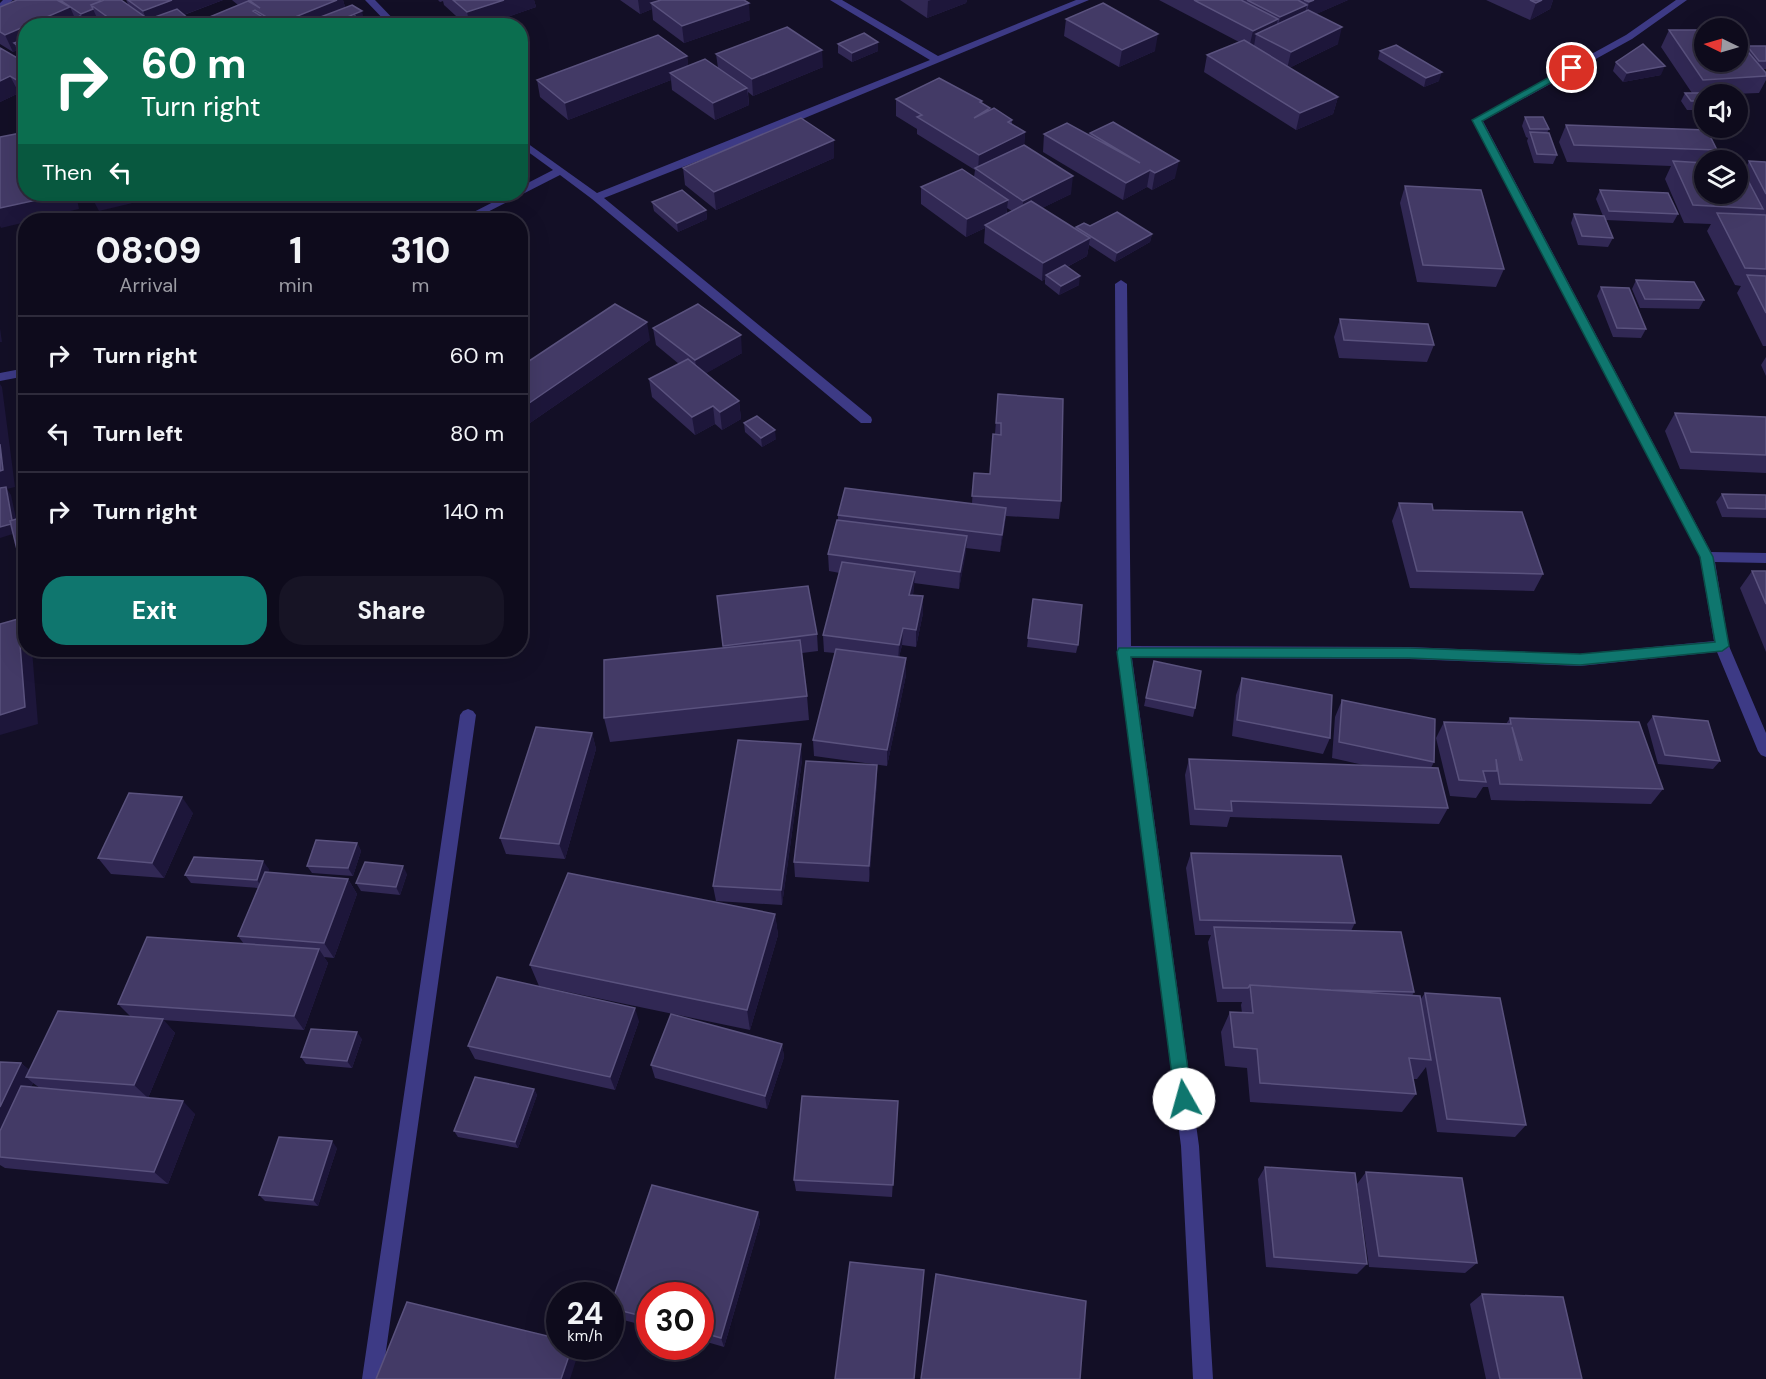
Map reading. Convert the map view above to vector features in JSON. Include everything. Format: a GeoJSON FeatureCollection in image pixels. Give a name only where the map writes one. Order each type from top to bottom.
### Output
{"type":"FeatureCollection","features":[{"type":"Feature","properties":{"kind":"street"},"geometry":{"type":"LineString","coordinates":[[0,8],[8,0]]}},
{"type":"Feature","properties":{"kind":"street"},"geometry":{"type":"LineString","coordinates":[[370,0],[388,18]]}},
{"type":"Feature","properties":{"kind":"street"},"geometry":{"type":"LineString","coordinates":[[836,0],[937,60]]}},
{"type":"Feature","properties":{"kind":"street"},"geometry":{"type":"LineString","coordinates":[[596,197],[1084,0]]}},
{"type":"Feature","properties":{"kind":"street"},"geometry":{"type":"LineString","coordinates":[[1682,0],[1629,37],[1477,120],[1707,557],[1722,646],[1766,751]]}},
{"type":"Feature","properties":{"kind":"street"},"geometry":{"type":"LineString","coordinates":[[528,147],[596,197],[866,420]]}},
{"type":"Feature","properties":{"kind":"street"},"geometry":{"type":"LineString","coordinates":[[528,187],[560,171]]}},
{"type":"Feature","properties":{"kind":"street"},"geometry":{"type":"LineString","coordinates":[[478,213],[502,201]]}},
{"type":"Feature","properties":{"kind":"street"},"geometry":{"type":"LineString","coordinates":[[1121,284],[1124,652],[1190,1146],[1203,1379]]}},
{"type":"Feature","properties":{"kind":"street"},"geometry":{"type":"LineString","coordinates":[[0,377],[18,374]]}},
{"type":"Feature","properties":{"kind":"street"},"geometry":{"type":"LineString","coordinates":[[1707,557],[1766,558]]}},
{"type":"Feature","properties":{"kind":"street"},"geometry":{"type":"LineString","coordinates":[[1124,652],[1409,653],[1580,660],[1722,646]]}},
{"type":"Feature","properties":{"kind":"street"},"geometry":{"type":"LineString","coordinates":[[372,1379],[468,715]]}},
{"type":"Feature","properties":{"kind":"building"},"geometry":{"type":"Polygon","coordinates":[[[17,0],[57,0],[70,7],[44,18],[18,18],[18,29],[5,35],[0,32],[0,7],[17,0]]]}},
{"type":"Feature","properties":{"kind":"building"},"geometry":{"type":"Polygon","coordinates":[[[60,0],[101,1],[91,5],[93,9],[81,14],[60,0]]]}},
{"type":"Feature","properties":{"kind":"building"},"geometry":{"type":"Polygon","coordinates":[[[104,0],[121,0],[147,18],[109,18],[91,5],[104,0]]]}},
{"type":"Feature","properties":{"kind":"building"},"geometry":{"type":"Polygon","coordinates":[[[128,0],[172,0],[143,11],[128,0]]]}},
{"type":"Feature","properties":{"kind":"building"},"geometry":{"type":"Polygon","coordinates":[[[249,0],[337,0],[293,18],[268,18],[255,10],[253,11],[264,18],[207,18],[248,1],[260,8],[249,0]]]}},
{"type":"Feature","properties":{"kind":"building"},"geometry":{"type":"Polygon","coordinates":[[[453,0],[504,0],[467,12],[453,0]]]}},
{"type":"Feature","properties":{"kind":"building"},"geometry":{"type":"Polygon","coordinates":[[[661,0],[744,0],[749,3],[682,26],[651,3],[661,0]]]}},
{"type":"Feature","properties":{"kind":"building"},"geometry":{"type":"Polygon","coordinates":[[[1194,0],[1241,0],[1278,19],[1253,31],[1194,0]]]}},
{"type":"Feature","properties":{"kind":"building"},"geometry":{"type":"Polygon","coordinates":[[[1247,0],[1298,0],[1307,5],[1280,17],[1247,0]]]}},
{"type":"Feature","properties":{"kind":"building"},"geometry":{"type":"Polygon","coordinates":[[[1103,3],[1158,34],[1122,50],[1066,19],[1103,3]]]}},
{"type":"Feature","properties":{"kind":"building"},"geometry":{"type":"Polygon","coordinates":[[[352,5],[362,11],[345,18],[318,18],[352,5]]]}},
{"type":"Feature","properties":{"kind":"building"},"geometry":{"type":"Polygon","coordinates":[[[177,9],[188,18],[152,18],[177,9]]]}},
{"type":"Feature","properties":{"kind":"building"},"geometry":{"type":"Polygon","coordinates":[[[1308,10],[1342,27],[1291,52],[1256,34],[1308,10]]]}},
{"type":"Feature","properties":{"kind":"building"},"geometry":{"type":"Polygon","coordinates":[[[787,27],[822,50],[752,79],[716,54],[787,27]]]}},
{"type":"Feature","properties":{"kind":"building"},"geometry":{"type":"Polygon","coordinates":[[[1669,30],[1694,30],[1694,67],[1669,30]]]}},
{"type":"Feature","properties":{"kind":"building"},"geometry":{"type":"Polygon","coordinates":[[[864,33],[878,42],[852,53],[838,44],[864,33]]]}},
{"type":"Feature","properties":{"kind":"building"},"geometry":{"type":"Polygon","coordinates":[[[658,35],[687,56],[565,103],[537,80],[658,35]]]}},
{"type":"Feature","properties":{"kind":"building"},"geometry":{"type":"Polygon","coordinates":[[[1244,40],[1338,97],[1300,113],[1207,55],[1244,40]]]}},
{"type":"Feature","properties":{"kind":"building"},"geometry":{"type":"Polygon","coordinates":[[[1643,44],[1665,66],[1627,73],[1616,62],[1643,44]]]}},
{"type":"Feature","properties":{"kind":"building"},"geometry":{"type":"Polygon","coordinates":[[[1396,45],[1442,72],[1426,78],[1380,51],[1396,45]]]}},
{"type":"Feature","properties":{"kind":"building"},"geometry":{"type":"Polygon","coordinates":[[[1748,46],[1766,46],[1766,61],[1759,61],[1748,46]]]}},
{"type":"Feature","properties":{"kind":"building"},"geometry":{"type":"Polygon","coordinates":[[[0,48],[18,58],[18,81],[10,76],[0,81],[0,48]]]}},
{"type":"Feature","properties":{"kind":"building"},"geometry":{"type":"Polygon","coordinates":[[[1748,52],[1766,73],[1766,76],[1703,80],[1698,72],[1748,72],[1748,52]]]}},
{"type":"Feature","properties":{"kind":"building"},"geometry":{"type":"Polygon","coordinates":[[[705,59],[747,88],[713,103],[670,73],[705,59]]]}},
{"type":"Feature","properties":{"kind":"building"},"geometry":{"type":"Polygon","coordinates":[[[939,78],[982,101],[980,102],[990,108],[974,118],[994,108],[1012,120],[1008,122],[1025,132],[979,155],[917,117],[922,115],[896,99],[939,78]]]}},
{"type":"Feature","properties":{"kind":"building"},"geometry":{"type":"Polygon","coordinates":[[[1685,93],[1694,93],[1694,101],[1691,101],[1685,93]]]}},
{"type":"Feature","properties":{"kind":"building"},"geometry":{"type":"Polygon","coordinates":[[[1525,117],[1543,117],[1549,129],[1530,129],[1525,117]]]}},
{"type":"Feature","properties":{"kind":"building"},"geometry":{"type":"Polygon","coordinates":[[[801,118],[834,140],[714,192],[683,168],[801,118]]]}},
{"type":"Feature","properties":{"kind":"building"},"geometry":{"type":"Polygon","coordinates":[[[1113,122],[1179,161],[1155,173],[1150,170],[1126,183],[1044,134],[1067,123],[1140,163],[1090,133],[1113,122]]]}},
{"type":"Feature","properties":{"kind":"building"},"geometry":{"type":"Polygon","coordinates":[[[1566,125],[1694,130],[1694,138],[1711,138],[1717,150],[1574,145],[1566,125]]]}},
{"type":"Feature","properties":{"kind":"building"},"geometry":{"type":"Polygon","coordinates":[[[1530,132],[1549,133],[1557,155],[1537,154],[1530,132]]]}},
{"type":"Feature","properties":{"kind":"building"},"geometry":{"type":"Polygon","coordinates":[[[18,134],[18,201],[32,201],[0,208],[0,137],[18,134]]]}},
{"type":"Feature","properties":{"kind":"building"},"geometry":{"type":"Polygon","coordinates":[[[1024,145],[1073,176],[1023,201],[975,168],[1024,145]]]}},
{"type":"Feature","properties":{"kind":"building"},"geometry":{"type":"Polygon","coordinates":[[[1673,161],[1694,162],[1694,204],[1748,204],[1748,180],[1763,209],[1693,205],[1673,161]]]}},
{"type":"Feature","properties":{"kind":"building"},"geometry":{"type":"Polygon","coordinates":[[[1749,161],[1766,162],[1766,194],[1749,161]]]}},
{"type":"Feature","properties":{"kind":"building"},"geometry":{"type":"Polygon","coordinates":[[[962,169],[1008,200],[967,219],[921,187],[962,169]]]}},
{"type":"Feature","properties":{"kind":"building"},"geometry":{"type":"Polygon","coordinates":[[[1405,186],[1481,190],[1504,269],[1423,265],[1405,186]]]}},
{"type":"Feature","properties":{"kind":"building"},"geometry":{"type":"Polygon","coordinates":[[[682,190],[706,210],[677,223],[652,202],[682,190]]]}},
{"type":"Feature","properties":{"kind":"building"},"geometry":{"type":"Polygon","coordinates":[[[1600,190],[1668,193],[1678,214],[1609,211],[1600,190]]]}},
{"type":"Feature","properties":{"kind":"building"},"geometry":{"type":"Polygon","coordinates":[[[1031,201],[1090,238],[1043,263],[985,225],[1031,201]]]}},
{"type":"Feature","properties":{"kind":"building"},"geometry":{"type":"Polygon","coordinates":[[[1117,212],[1152,234],[1117,253],[1076,227],[1084,223],[1090,226],[1117,212]]]}},
{"type":"Feature","properties":{"kind":"building"},"geometry":{"type":"Polygon","coordinates":[[[1717,213],[1766,215],[1766,269],[1745,268],[1717,213]]]}},
{"type":"Feature","properties":{"kind":"building"},"geometry":{"type":"Polygon","coordinates":[[[1574,214],[1604,216],[1613,238],[1582,236],[1574,214]]]}},
{"type":"Feature","properties":{"kind":"building"},"geometry":{"type":"Polygon","coordinates":[[[1065,265],[1080,276],[1061,286],[1046,275],[1065,265]]]}},
{"type":"Feature","properties":{"kind":"building"},"geometry":{"type":"Polygon","coordinates":[[[1747,275],[1766,276],[1766,313],[1747,275]]]}},
{"type":"Feature","properties":{"kind":"building"},"geometry":{"type":"Polygon","coordinates":[[[1636,280],[1694,282],[1704,300],[1645,299],[1636,280]]]}},
{"type":"Feature","properties":{"kind":"building"},"geometry":{"type":"Polygon","coordinates":[[[1601,287],[1629,288],[1646,329],[1617,328],[1601,287]]]}},
{"type":"Feature","properties":{"kind":"building"},"geometry":{"type":"Polygon","coordinates":[[[615,304],[647,322],[528,404],[528,362],[615,304]]]}},
{"type":"Feature","properties":{"kind":"building"},"geometry":{"type":"Polygon","coordinates":[[[698,304],[741,335],[695,360],[653,328],[698,304]]]}},
{"type":"Feature","properties":{"kind":"building"},"geometry":{"type":"Polygon","coordinates":[[[1340,319],[1428,324],[1434,345],[1344,340],[1340,319]]]}},
{"type":"Feature","properties":{"kind":"building"},"geometry":{"type":"Polygon","coordinates":[[[688,359],[739,401],[720,412],[713,406],[692,417],[649,379],[688,359]]]}},
{"type":"Feature","properties":{"kind":"building"},"geometry":{"type":"Polygon","coordinates":[[[998,394],[1063,399],[1061,501],[972,496],[974,473],[990,474],[993,434],[1001,435],[1001,423],[996,423],[998,394]]]}},
{"type":"Feature","properties":{"kind":"building"},"geometry":{"type":"Polygon","coordinates":[[[1675,413],[1766,417],[1766,455],[1691,452],[1675,413]]]}},
{"type":"Feature","properties":{"kind":"building"},"geometry":{"type":"Polygon","coordinates":[[[757,416],[775,430],[761,438],[744,423],[757,416]]]}},
{"type":"Feature","properties":{"kind":"building"},"geometry":{"type":"Polygon","coordinates":[[[0,444],[3,470],[0,471],[0,444]]]}},
{"type":"Feature","properties":{"kind":"building"},"geometry":{"type":"Polygon","coordinates":[[[6,487],[12,520],[11,524],[0,527],[0,488],[6,487]]]}},
{"type":"Feature","properties":{"kind":"building"},"geometry":{"type":"Polygon","coordinates":[[[845,488],[1006,508],[1002,535],[838,515],[845,488]]]}},
{"type":"Feature","properties":{"kind":"building"},"geometry":{"type":"Polygon","coordinates":[[[1722,494],[1766,495],[1766,509],[1728,508],[1722,494]]]}},
{"type":"Feature","properties":{"kind":"building"},"geometry":{"type":"Polygon","coordinates":[[[1399,503],[1432,504],[1433,510],[1522,512],[1543,574],[1417,571],[1399,503]]]}},
{"type":"Feature","properties":{"kind":"building"},"geometry":{"type":"Polygon","coordinates":[[[18,518],[18,554],[10,521],[18,518]]]}},
{"type":"Feature","properties":{"kind":"building"},"geometry":{"type":"Polygon","coordinates":[[[837,520],[967,536],[960,572],[828,554],[837,520]]]}},
{"type":"Feature","properties":{"kind":"building"},"geometry":{"type":"Polygon","coordinates":[[[842,562],[915,572],[909,595],[923,596],[916,630],[903,628],[899,645],[823,635],[842,562]]]}},
{"type":"Feature","properties":{"kind":"building"},"geometry":{"type":"Polygon","coordinates":[[[1752,571],[1766,571],[1766,604],[1752,571]]]}},
{"type":"Feature","properties":{"kind":"building"},"geometry":{"type":"Polygon","coordinates":[[[808,586],[817,634],[723,646],[717,596],[808,586]]]}},
{"type":"Feature","properties":{"kind":"building"},"geometry":{"type":"Polygon","coordinates":[[[1033,599],[1082,605],[1078,645],[1028,638],[1033,599]]]}},
{"type":"Feature","properties":{"kind":"building"},"geometry":{"type":"Polygon","coordinates":[[[18,619],[18,657],[21,657],[25,707],[0,715],[0,624],[18,619]]]}},
{"type":"Feature","properties":{"kind":"building"},"geometry":{"type":"Polygon","coordinates":[[[800,640],[807,696],[604,718],[604,660],[800,640]]]}},
{"type":"Feature","properties":{"kind":"building"},"geometry":{"type":"Polygon","coordinates":[[[836,649],[906,658],[887,750],[813,740],[836,649]]]}},
{"type":"Feature","properties":{"kind":"building"},"geometry":{"type":"Polygon","coordinates":[[[1154,661],[1201,671],[1195,708],[1146,698],[1154,661]]]}},
{"type":"Feature","properties":{"kind":"building"},"geometry":{"type":"Polygon","coordinates":[[[1242,678],[1332,695],[1330,738],[1237,720],[1242,678]]]}},
{"type":"Feature","properties":{"kind":"building"},"geometry":{"type":"Polygon","coordinates":[[[1342,700],[1435,719],[1434,762],[1339,742],[1342,700]]]}},
{"type":"Feature","properties":{"kind":"building"},"geometry":{"type":"Polygon","coordinates":[[[1653,716],[1708,721],[1720,761],[1665,755],[1653,716]]]}},
{"type":"Feature","properties":{"kind":"building"},"geometry":{"type":"Polygon","coordinates":[[[1510,718],[1639,722],[1663,789],[1500,784],[1496,759],[1497,771],[1483,771],[1486,782],[1459,780],[1444,722],[1511,724],[1510,718]],[[1512,727],[1520,760],[1522,760],[1512,727]]]}},
{"type":"Feature","properties":{"kind":"building"},"geometry":{"type":"Polygon","coordinates":[[[536,727],[592,733],[559,844],[500,838],[536,727]]]}},
{"type":"Feature","properties":{"kind":"building"},"geometry":{"type":"Polygon","coordinates":[[[738,740],[801,744],[781,890],[713,886],[738,740]]]}},
{"type":"Feature","properties":{"kind":"building"},"geometry":{"type":"Polygon","coordinates":[[[1189,759],[1438,768],[1448,808],[1231,801],[1232,811],[1195,809],[1189,759]]]}},
{"type":"Feature","properties":{"kind":"building"},"geometry":{"type":"Polygon","coordinates":[[[806,761],[877,765],[869,866],[794,862],[806,761]]]}},
{"type":"Feature","properties":{"kind":"building"},"geometry":{"type":"Polygon","coordinates":[[[129,793],[182,797],[152,863],[98,858],[129,793]]]}},
{"type":"Feature","properties":{"kind":"building"},"geometry":{"type":"Polygon","coordinates":[[[316,840],[357,843],[348,868],[307,866],[316,840]]]}},
{"type":"Feature","properties":{"kind":"building"},"geometry":{"type":"Polygon","coordinates":[[[1191,853],[1341,856],[1355,923],[1200,920],[1191,853]]]}},
{"type":"Feature","properties":{"kind":"building"},"geometry":{"type":"Polygon","coordinates":[[[194,857],[263,861],[257,880],[185,875],[194,857]]]}},
{"type":"Feature","properties":{"kind":"building"},"geometry":{"type":"Polygon","coordinates":[[[365,862],[403,866],[396,887],[356,883],[365,862]]]}},
{"type":"Feature","properties":{"kind":"building"},"geometry":{"type":"Polygon","coordinates":[[[265,872],[348,879],[324,943],[238,936],[265,872]]]}},
{"type":"Feature","properties":{"kind":"building"},"geometry":{"type":"Polygon","coordinates":[[[568,873],[775,914],[747,1010],[530,965],[568,873]]]}},
{"type":"Feature","properties":{"kind":"building"},"geometry":{"type":"Polygon","coordinates":[[[1214,927],[1401,932],[1414,992],[1250,985],[1248,988],[1223,988],[1214,927]]]}},
{"type":"Feature","properties":{"kind":"building"},"geometry":{"type":"Polygon","coordinates":[[[147,937],[319,949],[294,1016],[118,1004],[147,937]]]}},
{"type":"Feature","properties":{"kind":"building"},"geometry":{"type":"Polygon","coordinates":[[[497,977],[635,1008],[610,1077],[468,1046],[497,977]]]}},
{"type":"Feature","properties":{"kind":"building"},"geometry":{"type":"Polygon","coordinates":[[[1250,985],[1420,996],[1431,1060],[1409,1058],[1416,1094],[1260,1083],[1257,1049],[1234,1047],[1230,1012],[1253,1013],[1250,985]]]}},
{"type":"Feature","properties":{"kind":"building"},"geometry":{"type":"Polygon","coordinates":[[[1425,993],[1500,998],[1526,1125],[1447,1119],[1425,993]]]}},
{"type":"Feature","properties":{"kind":"building"},"geometry":{"type":"Polygon","coordinates":[[[58,1011],[163,1019],[134,1085],[26,1077],[58,1011]]]}},
{"type":"Feature","properties":{"kind":"building"},"geometry":{"type":"Polygon","coordinates":[[[671,1014],[782,1044],[765,1096],[651,1065],[671,1014]]]}},
{"type":"Feature","properties":{"kind":"building"},"geometry":{"type":"Polygon","coordinates":[[[311,1029],[357,1032],[347,1061],[301,1057],[311,1029]]]}},
{"type":"Feature","properties":{"kind":"building"},"geometry":{"type":"Polygon","coordinates":[[[0,1062],[21,1063],[0,1107],[0,1062]]]}},
{"type":"Feature","properties":{"kind":"building"},"geometry":{"type":"Polygon","coordinates":[[[475,1077],[534,1089],[515,1142],[454,1131],[475,1077]]]}},
{"type":"Feature","properties":{"kind":"building"},"geometry":{"type":"Polygon","coordinates":[[[21,1086],[183,1101],[154,1172],[0,1157],[0,1131],[21,1086]]]}},
{"type":"Feature","properties":{"kind":"building"},"geometry":{"type":"Polygon","coordinates":[[[802,1096],[898,1101],[893,1185],[794,1180],[802,1096]]]}},
{"type":"Feature","properties":{"kind":"building"},"geometry":{"type":"Polygon","coordinates":[[[279,1137],[332,1141],[313,1200],[259,1195],[279,1137]]]}},
{"type":"Feature","properties":{"kind":"building"},"geometry":{"type":"Polygon","coordinates":[[[1265,1167],[1355,1173],[1367,1264],[1274,1257],[1265,1167]]]}},
{"type":"Feature","properties":{"kind":"building"},"geometry":{"type":"Polygon","coordinates":[[[1366,1172],[1462,1178],[1477,1263],[1379,1256],[1366,1172]]]}},
{"type":"Feature","properties":{"kind":"building"},"geometry":{"type":"Polygon","coordinates":[[[652,1185],[758,1212],[721,1338],[714,1336],[714,1282],[636,1282],[636,1314],[624,1312],[624,1282],[619,1282],[652,1185]]]}},
{"type":"Feature","properties":{"kind":"building"},"geometry":{"type":"Polygon","coordinates":[[[850,1262],[924,1270],[914,1379],[835,1379],[850,1262]]]}},
{"type":"Feature","properties":{"kind":"building"},"geometry":{"type":"Polygon","coordinates":[[[936,1274],[1086,1301],[1080,1379],[921,1379],[936,1274]]]}},
{"type":"Feature","properties":{"kind":"building"},"geometry":{"type":"Polygon","coordinates":[[[1482,1294],[1563,1297],[1582,1379],[1500,1379],[1482,1294]]]}},
{"type":"Feature","properties":{"kind":"building"},"geometry":{"type":"Polygon","coordinates":[[[407,1302],[546,1336],[546,1360],[568,1360],[561,1379],[376,1379],[407,1302]]]}},
{"type":"Feature","properties":{"kind":"route"},"geometry":{"type":"LineString","coordinates":[[1184,1099],[1124,652],[1409,653],[1580,660],[1722,646],[1707,557],[1477,120],[1572,68]]}}]}
